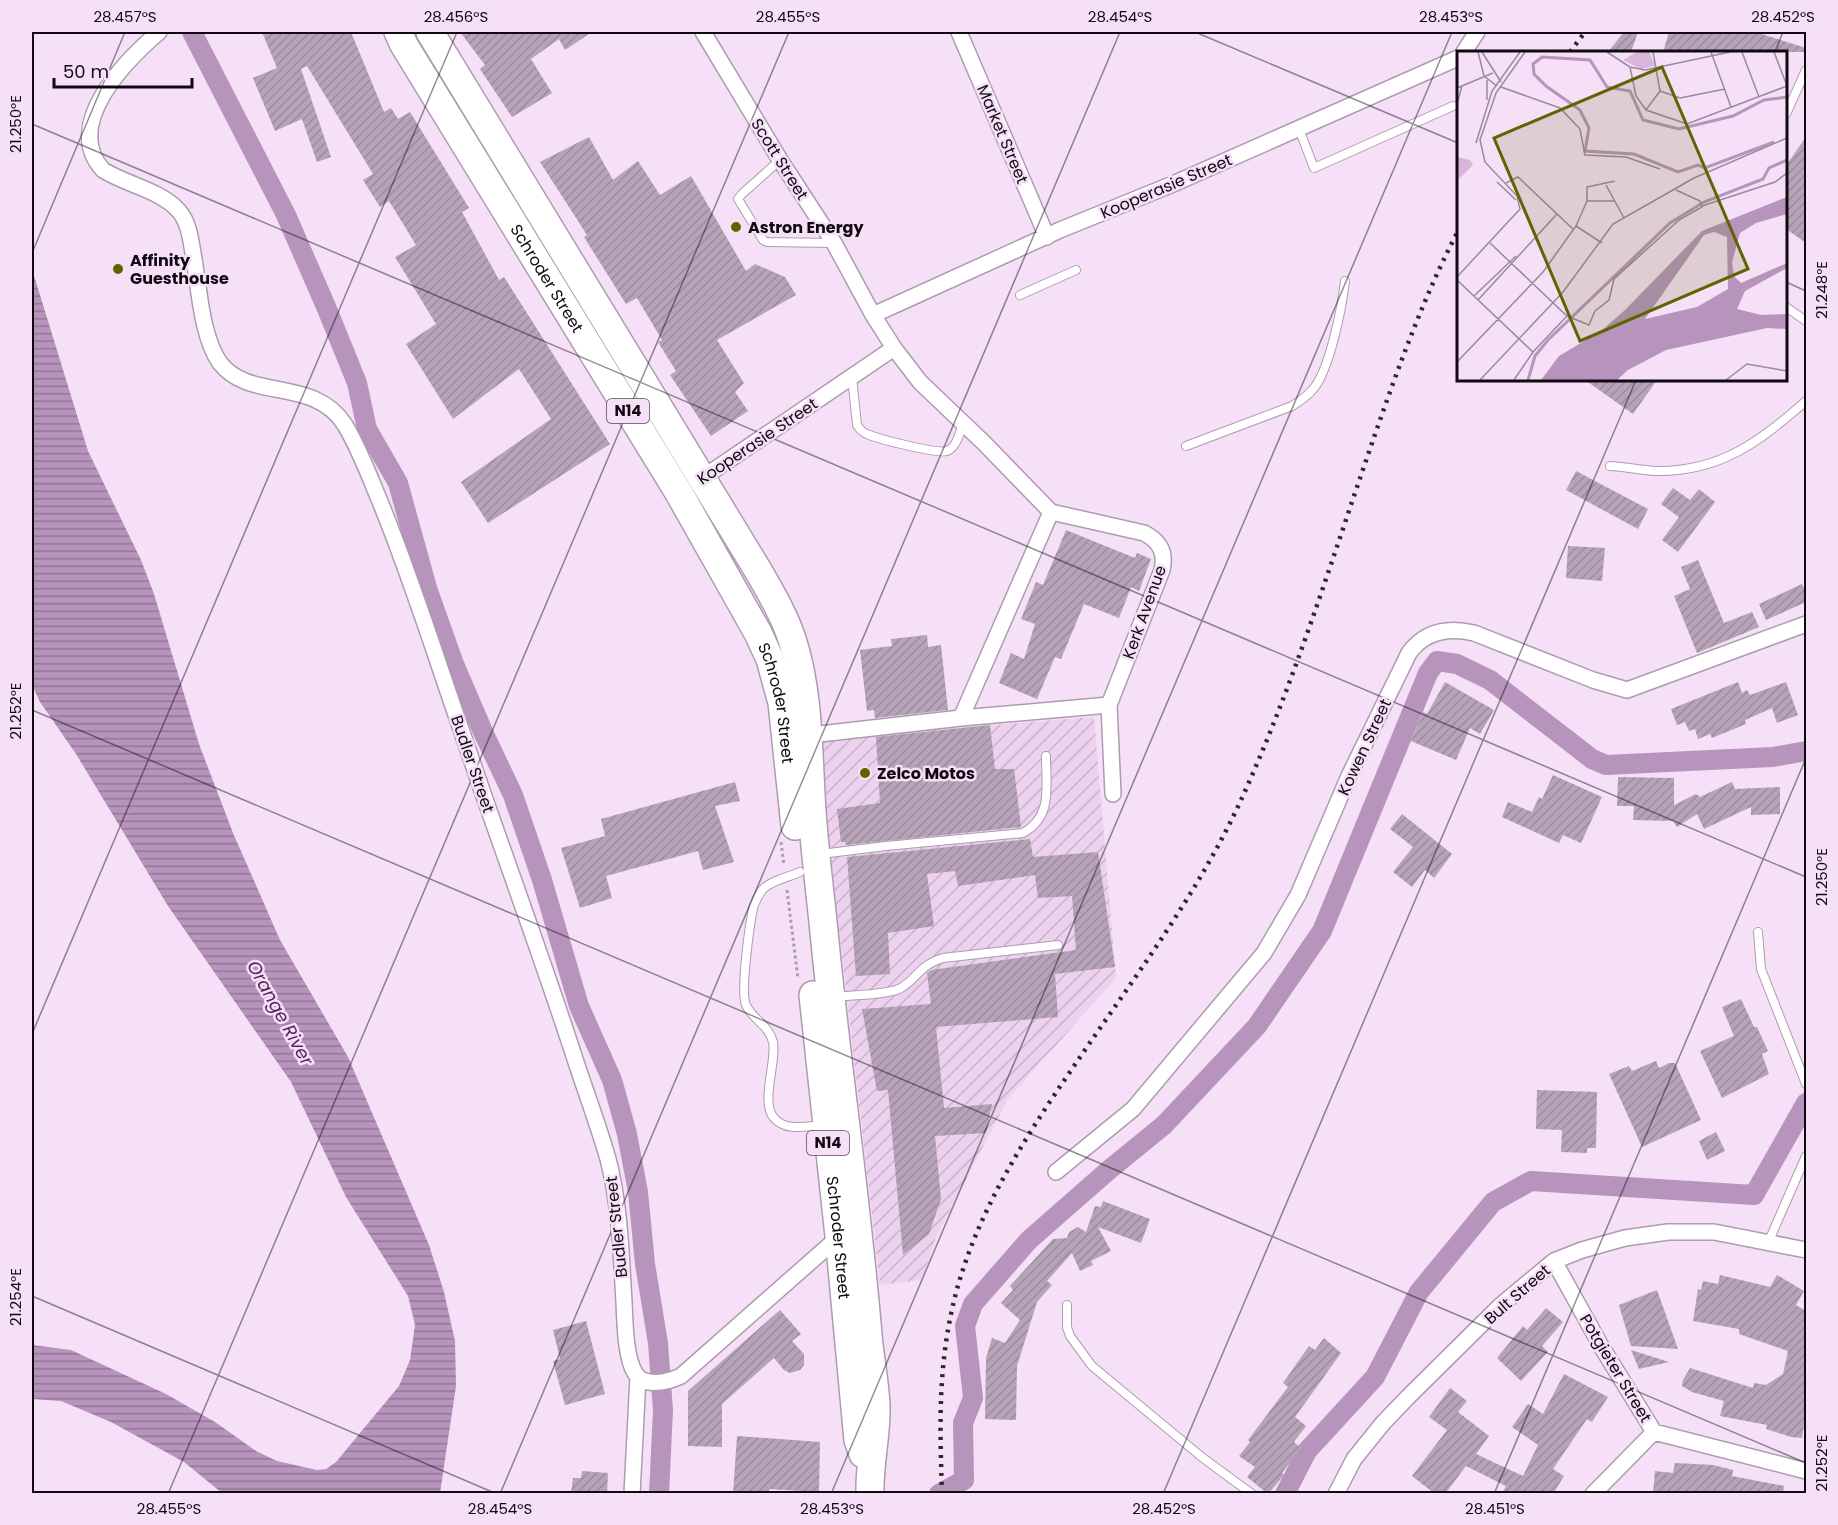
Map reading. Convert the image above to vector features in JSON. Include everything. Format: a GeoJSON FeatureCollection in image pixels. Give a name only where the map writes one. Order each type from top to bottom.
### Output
{"type":"FeatureCollection","features":[{"type":"Feature","properties":{"kind":"highway","name":"Schroder Street"},"geometry":{"type":"LineString","coordinates":[[398,32],[450,122],[690,486]]}},
{"type":"Feature","properties":{"kind":"highway","name":"Schroder Street"},"geometry":{"type":"LineString","coordinates":[[430,32],[690,486],[770,659],[782,704],[798,736],[800,868],[826,1125],[849,1229]]}},
{"type":"Feature","properties":{"kind":"highway","name":"Schroder Street"},"geometry":{"type":"LineString","coordinates":[[814,994],[849,1229],[858,1440],[869,1482]]}},
{"type":"Feature","properties":{"kind":"street","name":"Budler Street"},"geometry":{"type":"LineString","coordinates":[[159,32],[135,55],[96,107],[90,125],[92,153],[103,170],[166,200],[183,216],[191,239],[207,329],[212,347],[225,369],[243,381],[291,390],[324,403],[344,423],[363,459],[404,562],[473,766],[542,957],[608,1158],[616,1200],[626,1332],[632,1366],[638,1377]]}},
{"type":"Feature","properties":{"kind":"street","name":"Scott Street"},"geometry":{"type":"LineString","coordinates":[[703,32],[780,160],[834,243],[873,315],[894,348]]}},
{"type":"Feature","properties":{"kind":"street","name":"Market Street"},"geometry":{"type":"LineString","coordinates":[[959,32],[1047,237]]}},
{"type":"Feature","properties":{"kind":"street"},"geometry":{"type":"LineString","coordinates":[[1465,51],[1477,32]]}},
{"type":"Feature","properties":{"kind":"street","name":"Kooperasie Street"},"geometry":{"type":"LineString","coordinates":[[873,315],[1457,58]]}},
{"type":"Feature","properties":{"kind":"street"},"geometry":{"type":"LineString","coordinates":[[894,348],[920,382],[1050,512],[961,718]]}},
{"type":"Feature","properties":{"kind":"street","name":"Kooperasie Street"},"geometry":{"type":"LineString","coordinates":[[690,486],[894,348]]}},
{"type":"Feature","properties":{"kind":"street","name":"Kerk Avenue"},"geometry":{"type":"LineString","coordinates":[[1050,512],[1144,533],[1157,541],[1164,555],[1162,570],[1109,705],[1113,794]]}},
{"type":"Feature","properties":{"kind":"street","name":"Kowen Street"},"geometry":{"type":"LineString","coordinates":[[1056,1172],[1133,1110],[1269,946],[1298,895],[1349,776],[1409,653],[1423,638],[1443,631],[1463,630],[1483,635],[1593,680],[1627,690],[1641,687],[1806,624]]}},
{"type":"Feature","properties":{"kind":"street"},"geometry":{"type":"LineString","coordinates":[[798,736],[1109,705]]}},
{"type":"Feature","properties":{"kind":"street"},"geometry":{"type":"LineString","coordinates":[[632,1494],[638,1377],[654,1383],[674,1379],[691,1368],[849,1229]]}},
{"type":"Feature","properties":{"kind":"street","name":"Bult Street"},"geometry":{"type":"LineString","coordinates":[[1336,1494],[1354,1459],[1383,1423],[1500,1306],[1554,1262],[1582,1250],[1625,1238],[1668,1232],[1714,1232],[1806,1250]]}},
{"type":"Feature","properties":{"kind":"street","name":"Potgieter Street"},"geometry":{"type":"LineString","coordinates":[[1554,1262],[1601,1346],[1654,1432],[1806,1471]]}},
{"type":"Feature","properties":{"kind":"street"},"geometry":{"type":"LineString","coordinates":[[1593,1494],[1654,1432]]}},
{"type":"Feature","properties":{"kind":"lane"},"geometry":{"type":"LineString","coordinates":[[1787,110],[1806,70]]}},
{"type":"Feature","properties":{"kind":"lane"},"geometry":{"type":"LineString","coordinates":[[1299,129],[1314,168],[1454,106]]}},
{"type":"Feature","properties":{"kind":"lane"},"geometry":{"type":"LineString","coordinates":[[780,160],[738,199],[763,240],[770,243],[834,243]]}},
{"type":"Feature","properties":{"kind":"lane"},"geometry":{"type":"LineString","coordinates":[[1020,295],[1076,270]]}},
{"type":"Feature","properties":{"kind":"lane"},"geometry":{"type":"LineString","coordinates":[[1186,446],[1292,406],[1314,388],[1323,371],[1342,305],[1345,281]]}},
{"type":"Feature","properties":{"kind":"lane"},"geometry":{"type":"LineString","coordinates":[[1787,308],[1806,321]]}},
{"type":"Feature","properties":{"kind":"lane"},"geometry":{"type":"LineString","coordinates":[[852,377],[857,425],[866,434],[900,444],[942,452],[947,451],[956,442],[963,423]]}},
{"type":"Feature","properties":{"kind":"lane"},"geometry":{"type":"LineString","coordinates":[[1610,466],[1656,471],[1700,467],[1726,459],[1755,443],[1806,401]]}},
{"type":"Feature","properties":{"kind":"lane"},"geometry":{"type":"LineString","coordinates":[[826,1125],[795,1127],[777,1121],[771,1116],[769,1101],[772,1039],[744,1002],[755,902],[769,884],[800,868],[886,846],[1023,833],[1037,824],[1045,809],[1046,756]]}},
{"type":"Feature","properties":{"kind":"lane"},"geometry":{"type":"LineString","coordinates":[[1758,932],[1761,969],[1806,1083]]}},
{"type":"Feature","properties":{"kind":"lane"},"geometry":{"type":"LineString","coordinates":[[814,994],[896,990],[926,964],[943,958],[1058,945]]}},
{"type":"Feature","properties":{"kind":"lane"},"geometry":{"type":"LineString","coordinates":[[1768,1243],[1806,1156]]}},
{"type":"Feature","properties":{"kind":"lane"},"geometry":{"type":"LineString","coordinates":[[1067,1305],[1067,1327],[1070,1336],[1092,1366],[1203,1458],[1252,1494]]}},
{"type":"Feature","properties":{"kind":"path"},"geometry":{"type":"LineString","coordinates":[[781,843],[800,868],[814,994]]}},
{"type":"Feature","properties":{"kind":"shaded area"},"geometry":{"type":"Polygon","coordinates":[[[1094,717],[1116,978],[1008,1099],[936,1237],[922,1280],[880,1285],[817,739],[1094,717]]]}},
{"type":"Feature","properties":{"kind":"water","name":"Orange River"},"geometry":{"type":"Polygon","coordinates":[[[32,269],[88,451],[141,560],[154,594],[199,744],[233,833],[280,940],[348,1057],[429,1245],[444,1292],[455,1341],[456,1386],[440,1493],[222,1493],[184,1462],[111,1422],[61,1401],[32,1399],[32,1345],[71,1350],[166,1394],[215,1422],[256,1451],[277,1461],[317,1470],[326,1469],[336,1462],[399,1386],[410,1360],[415,1325],[408,1296],[346,1197],[291,1082],[168,906],[76,754],[40,702],[32,685],[32,269]]]}},
{"type":"Feature","properties":{"kind":"building"},"geometry":{"type":"Polygon","coordinates":[[[262,32],[351,32],[384,112],[391,108],[398,119],[410,112],[469,208],[462,212],[499,280],[504,277],[610,444],[488,523],[461,482],[551,419],[519,369],[453,419],[406,344],[436,324],[395,257],[416,245],[389,201],[380,207],[363,180],[373,174],[307,66],[301,69],[331,157],[317,162],[302,119],[275,131],[253,78],[277,68],[262,32]]]}},
{"type":"Feature","properties":{"kind":"building"},"geometry":{"type":"Polygon","coordinates":[[[460,32],[592,32],[565,50],[559,39],[531,59],[552,93],[512,117],[480,69],[485,65],[460,32]]]}},
{"type":"Feature","properties":{"kind":"building"},"geometry":{"type":"Polygon","coordinates":[[[1624,32],[1638,32],[1631,51],[1609,51],[1624,32]]]}},
{"type":"Feature","properties":{"kind":"building"},"geometry":{"type":"Polygon","coordinates":[[[1669,32],[1755,32],[1806,48],[1806,52],[1663,51],[1669,32]]]}},
{"type":"Feature","properties":{"kind":"building"},"geometry":{"type":"Polygon","coordinates":[[[589,137],[613,180],[638,161],[660,195],[691,176],[746,271],[755,264],[785,277],[796,295],[717,340],[744,383],[735,392],[748,411],[711,436],[670,375],[676,371],[658,342],[662,340],[637,298],[626,304],[584,237],[587,235],[540,162],[589,137]]]}},
{"type":"Feature","properties":{"kind":"building"},"geometry":{"type":"Polygon","coordinates":[[[1806,137],[1806,243],[1787,229],[1787,164],[1806,137]]]}},
{"type":"Feature","properties":{"kind":"building"},"geometry":{"type":"Polygon","coordinates":[[[1586,381],[1656,381],[1633,414],[1586,381]]]}},
{"type":"Feature","properties":{"kind":"building"},"geometry":{"type":"Polygon","coordinates":[[[1576,471],[1648,509],[1638,529],[1566,490],[1576,471]]]}},
{"type":"Feature","properties":{"kind":"building"},"geometry":{"type":"Polygon","coordinates":[[[1673,488],[1690,500],[1699,489],[1715,502],[1678,552],[1662,540],[1679,517],[1661,504],[1673,488]]]}},
{"type":"Feature","properties":{"kind":"building"},"geometry":{"type":"Polygon","coordinates":[[[1066,530],[1135,558],[1137,553],[1151,559],[1139,591],[1131,587],[1119,618],[1084,604],[1061,659],[1055,657],[1037,699],[999,683],[1011,653],[1024,659],[1035,624],[1021,619],[1036,582],[1043,585],[1066,530]]]}},
{"type":"Feature","properties":{"kind":"building"},"geometry":{"type":"Polygon","coordinates":[[[1568,546],[1605,548],[1602,581],[1566,578],[1568,546]]]}},
{"type":"Feature","properties":{"kind":"building"},"geometry":{"type":"Polygon","coordinates":[[[1698,560],[1724,623],[1752,612],[1759,627],[1697,653],[1674,596],[1690,589],[1681,567],[1698,560]]]}},
{"type":"Feature","properties":{"kind":"building"},"geometry":{"type":"Polygon","coordinates":[[[1802,584],[1806,593],[1806,602],[1766,620],[1759,604],[1802,584]]]}},
{"type":"Feature","properties":{"kind":"building"},"geometry":{"type":"Polygon","coordinates":[[[927,635],[928,647],[941,645],[948,710],[875,718],[874,710],[867,711],[860,650],[892,646],[891,639],[927,635]]]}},
{"type":"Feature","properties":{"kind":"building"},"geometry":{"type":"Polygon","coordinates":[[[1445,682],[1494,710],[1480,734],[1470,728],[1456,760],[1411,741],[1423,712],[1427,714],[1445,682]]]}},
{"type":"Feature","properties":{"kind":"building"},"geometry":{"type":"Polygon","coordinates":[[[1738,682],[1742,693],[1747,690],[1750,695],[1786,682],[1798,715],[1777,723],[1772,708],[1745,720],[1746,724],[1712,738],[1710,734],[1698,739],[1695,729],[1689,731],[1685,722],[1677,725],[1671,709],[1738,682]]]}},
{"type":"Feature","properties":{"kind":"building"},"geometry":{"type":"Polygon","coordinates":[[[990,725],[995,769],[1014,769],[1021,827],[846,845],[845,842],[841,842],[837,809],[880,803],[876,737],[990,725]]]}},
{"type":"Feature","properties":{"kind":"building"},"geometry":{"type":"Polygon","coordinates":[[[1553,775],[1602,797],[1581,843],[1563,835],[1559,843],[1502,817],[1508,802],[1532,812],[1539,797],[1542,799],[1553,775]]]}},
{"type":"Feature","properties":{"kind":"building"},"geometry":{"type":"Polygon","coordinates":[[[1618,777],[1674,778],[1674,805],[1696,794],[1700,797],[1732,782],[1735,789],[1780,787],[1780,814],[1751,815],[1751,807],[1704,829],[1697,814],[1677,827],[1673,821],[1633,820],[1634,806],[1617,806],[1618,777]]]}},
{"type":"Feature","properties":{"kind":"building"},"geometry":{"type":"Polygon","coordinates":[[[735,782],[740,801],[715,806],[734,862],[703,870],[698,851],[606,876],[612,898],[580,908],[561,848],[605,836],[601,819],[735,782]]]}},
{"type":"Feature","properties":{"kind":"building"},"geometry":{"type":"Polygon","coordinates":[[[1402,814],[1452,854],[1434,878],[1425,870],[1412,887],[1393,872],[1413,847],[1390,829],[1402,814]]]}},
{"type":"Feature","properties":{"kind":"building"},"geometry":{"type":"Polygon","coordinates":[[[1030,839],[1033,857],[1098,852],[1115,967],[1055,974],[1058,1017],[936,1027],[944,1108],[992,1104],[986,1133],[935,1136],[941,1199],[929,1234],[903,1255],[888,1090],[877,1091],[862,1009],[931,1004],[927,973],[931,970],[1076,950],[1072,896],[1038,898],[1035,875],[958,886],[955,871],[927,874],[934,926],[888,933],[890,974],[856,976],[847,857],[1030,839]]]}},
{"type":"Feature","properties":{"kind":"building"},"geometry":{"type":"Polygon","coordinates":[[[1741,999],[1768,1051],[1762,1054],[1769,1074],[1722,1098],[1700,1051],[1734,1036],[1722,1007],[1741,999]]]}},
{"type":"Feature","properties":{"kind":"building"},"geometry":{"type":"Polygon","coordinates":[[[1656,1061],[1659,1068],[1675,1063],[1701,1120],[1642,1147],[1609,1074],[1629,1066],[1632,1071],[1656,1061]]]}},
{"type":"Feature","properties":{"kind":"building"},"geometry":{"type":"Polygon","coordinates":[[[1537,1090],[1597,1092],[1596,1148],[1587,1148],[1587,1153],[1561,1152],[1562,1130],[1536,1129],[1537,1090]]]}},
{"type":"Feature","properties":{"kind":"building"},"geometry":{"type":"Polygon","coordinates":[[[1716,1132],[1725,1151],[1707,1160],[1699,1141],[1716,1132]]]}},
{"type":"Feature","properties":{"kind":"building"},"geometry":{"type":"Polygon","coordinates":[[[1103,1201],[1150,1219],[1141,1243],[1098,1227],[1111,1251],[1091,1261],[1093,1265],[1080,1271],[1072,1253],[1047,1281],[1052,1285],[1037,1302],[1017,1366],[1016,1420],[985,1419],[986,1358],[992,1338],[1005,1343],[1020,1320],[1001,1303],[1013,1290],[1010,1286],[1053,1239],[1067,1238],[1069,1232],[1078,1227],[1086,1232],[1095,1206],[1101,1207],[1103,1201]]]}},
{"type":"Feature","properties":{"kind":"building"},"geometry":{"type":"Polygon","coordinates":[[[1720,1275],[1770,1287],[1777,1275],[1804,1291],[1796,1305],[1806,1311],[1806,1411],[1802,1438],[1766,1429],[1767,1425],[1720,1416],[1724,1401],[1692,1392],[1682,1386],[1690,1368],[1753,1388],[1754,1383],[1766,1385],[1783,1374],[1788,1351],[1739,1334],[1739,1329],[1693,1321],[1698,1289],[1701,1290],[1703,1281],[1718,1284],[1720,1275]]]}},
{"type":"Feature","properties":{"kind":"building"},"geometry":{"type":"Polygon","coordinates":[[[1657,1290],[1678,1349],[1631,1346],[1619,1305],[1657,1290]]]}},
{"type":"Feature","properties":{"kind":"building"},"geometry":{"type":"Polygon","coordinates":[[[1546,1308],[1563,1322],[1542,1346],[1548,1352],[1521,1381],[1497,1358],[1523,1326],[1527,1330],[1546,1308]]]}},
{"type":"Feature","properties":{"kind":"building"},"geometry":{"type":"Polygon","coordinates":[[[780,1310],[801,1334],[792,1341],[804,1354],[804,1365],[800,1370],[790,1373],[784,1370],[774,1358],[722,1404],[722,1447],[688,1446],[688,1391],[780,1310]]]}},
{"type":"Feature","properties":{"kind":"building"},"geometry":{"type":"Polygon","coordinates":[[[586,1321],[605,1394],[565,1405],[553,1361],[560,1359],[553,1330],[586,1321]]]}},
{"type":"Feature","properties":{"kind":"building"},"geometry":{"type":"Polygon","coordinates":[[[1324,1338],[1341,1353],[1295,1417],[1306,1426],[1294,1442],[1301,1448],[1282,1473],[1284,1475],[1268,1494],[1247,1477],[1255,1467],[1239,1456],[1250,1442],[1248,1440],[1288,1387],[1283,1383],[1309,1346],[1315,1350],[1324,1338]]]}},
{"type":"Feature","properties":{"kind":"building"},"geometry":{"type":"Polygon","coordinates":[[[1631,1350],[1669,1362],[1639,1369],[1631,1350]]]}},
{"type":"Feature","properties":{"kind":"building"},"geometry":{"type":"Polygon","coordinates":[[[1564,1374],[1608,1397],[1592,1422],[1587,1419],[1553,1469],[1564,1476],[1553,1494],[1502,1494],[1506,1486],[1466,1466],[1445,1494],[1435,1494],[1412,1476],[1447,1430],[1429,1417],[1450,1388],[1467,1401],[1458,1412],[1489,1436],[1476,1454],[1523,1476],[1538,1445],[1512,1427],[1528,1404],[1543,1414],[1564,1374]]]}},
{"type":"Feature","properties":{"kind":"building"},"geometry":{"type":"Polygon","coordinates":[[[737,1436],[820,1442],[819,1492],[769,1489],[769,1494],[733,1494],[737,1436]]]}},
{"type":"Feature","properties":{"kind":"building"},"geometry":{"type":"Polygon","coordinates":[[[1675,1463],[1713,1465],[1733,1470],[1732,1476],[1784,1486],[1783,1494],[1653,1494],[1655,1471],[1673,1473],[1675,1463]]]}},
{"type":"Feature","properties":{"kind":"building"},"geometry":{"type":"Polygon","coordinates":[[[582,1471],[608,1473],[607,1494],[571,1494],[573,1478],[581,1478],[582,1471]]]}},
{"type":"Feature","properties":{"kind":"waterway"},"geometry":{"type":"LineString","coordinates":[[192,32],[286,215],[357,383],[367,429],[398,483],[427,588],[454,664],[513,795],[542,880],[579,1006],[612,1080],[627,1134],[638,1192],[645,1264],[658,1343],[663,1410],[659,1494]]}},
{"type":"Feature","properties":{"kind":"waterway"},"geometry":{"type":"LineString","coordinates":[[939,1494],[964,1480],[963,1423],[973,1398],[965,1326],[973,1304],[1029,1240],[1164,1125],[1257,1026],[1322,931],[1428,673],[1437,661],[1457,664],[1490,680],[1592,759],[1606,765],[1773,757],[1806,751]]}},
{"type":"Feature","properties":{"kind":"waterway"},"geometry":{"type":"LineString","coordinates":[[1285,1494],[1307,1451],[1375,1377],[1419,1292],[1493,1202],[1531,1181],[1754,1195],[1806,1103]]}},
{"type":"Feature","properties":{"kind":"railway"},"geometry":{"type":"LineString","coordinates":[[1571,51],[1585,32]]}},
{"type":"Feature","properties":{"kind":"railway"},"geometry":{"type":"LineString","coordinates":[[942,1494],[941,1426],[944,1360],[951,1314],[971,1247],[1000,1184],[1017,1154],[1188,897],[1209,862],[1246,789],[1297,661],[1411,335],[1457,233]]}},
{"type":"Feature","properties":{"kind":"place","name":"Astron Energy"},"geometry":{"type":"Point","coordinates":[736,227]}},
{"type":"Feature","properties":{"kind":"place","name":"Affinity Guesthouse"},"geometry":{"type":"Point","coordinates":[118,269]}},
{"type":"Feature","properties":{"kind":"place","name":"Zelco Motos"},"geometry":{"type":"Point","coordinates":[865,773]}}]}
